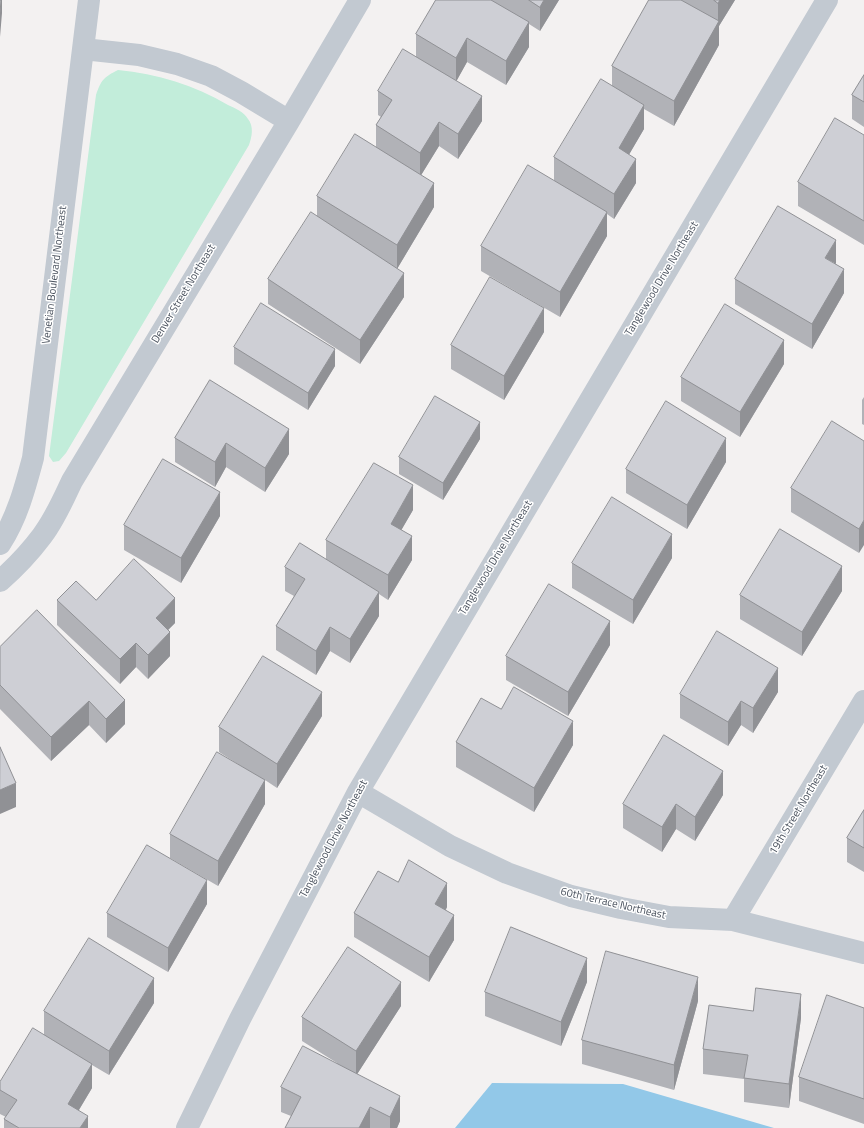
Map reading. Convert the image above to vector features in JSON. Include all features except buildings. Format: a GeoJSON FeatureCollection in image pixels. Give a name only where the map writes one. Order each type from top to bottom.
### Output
{"type":"FeatureCollection","features":[{"type":"Feature","properties":{"kind":"street","name":"Venetian Boulevard Northeast"},"geometry":{"type":"LineString","coordinates":[[0,544],[16,515],[33,458],[89,0]]}},
{"type":"Feature","properties":{"kind":"street","name":"Denver Street Northeast"},"geometry":{"type":"LineString","coordinates":[[0,581],[17,566],[43,535],[59,508],[72,481],[289,121],[360,0]]}},
{"type":"Feature","properties":{"kind":"street","name":"Tanglewood Drive Northeast"},"geometry":{"type":"LineString","coordinates":[[187,1128],[244,1012],[358,792],[827,0]]}},
{"type":"Feature","properties":{"kind":"street"},"geometry":{"type":"LineString","coordinates":[[83,49],[139,54],[177,64],[211,76],[289,121]]}},
{"type":"Feature","properties":{"kind":"street","name":"19th Street Northeast"},"geometry":{"type":"LineString","coordinates":[[733,920],[864,701]]}},
{"type":"Feature","properties":{"kind":"street","name":"60th Terrace Northeast"},"geometry":{"type":"LineString","coordinates":[[358,792],[450,846],[507,874],[571,896],[621,908],[669,917],[733,920],[864,953]]}},
{"type":"Feature","properties":{"kind":"green space"},"geometry":{"type":"Polygon","coordinates":[[[118,70],[147,74],[189,86],[215,98],[244,114],[250,122],[252,135],[249,145],[66,453],[59,461],[53,462],[49,456],[96,95],[104,80],[118,70]]]}},
{"type":"Feature","properties":{"kind":"water"},"geometry":{"type":"Polygon","coordinates":[[[492,1083],[623,1084],[774,1128],[455,1128],[492,1083]]]}}]}
